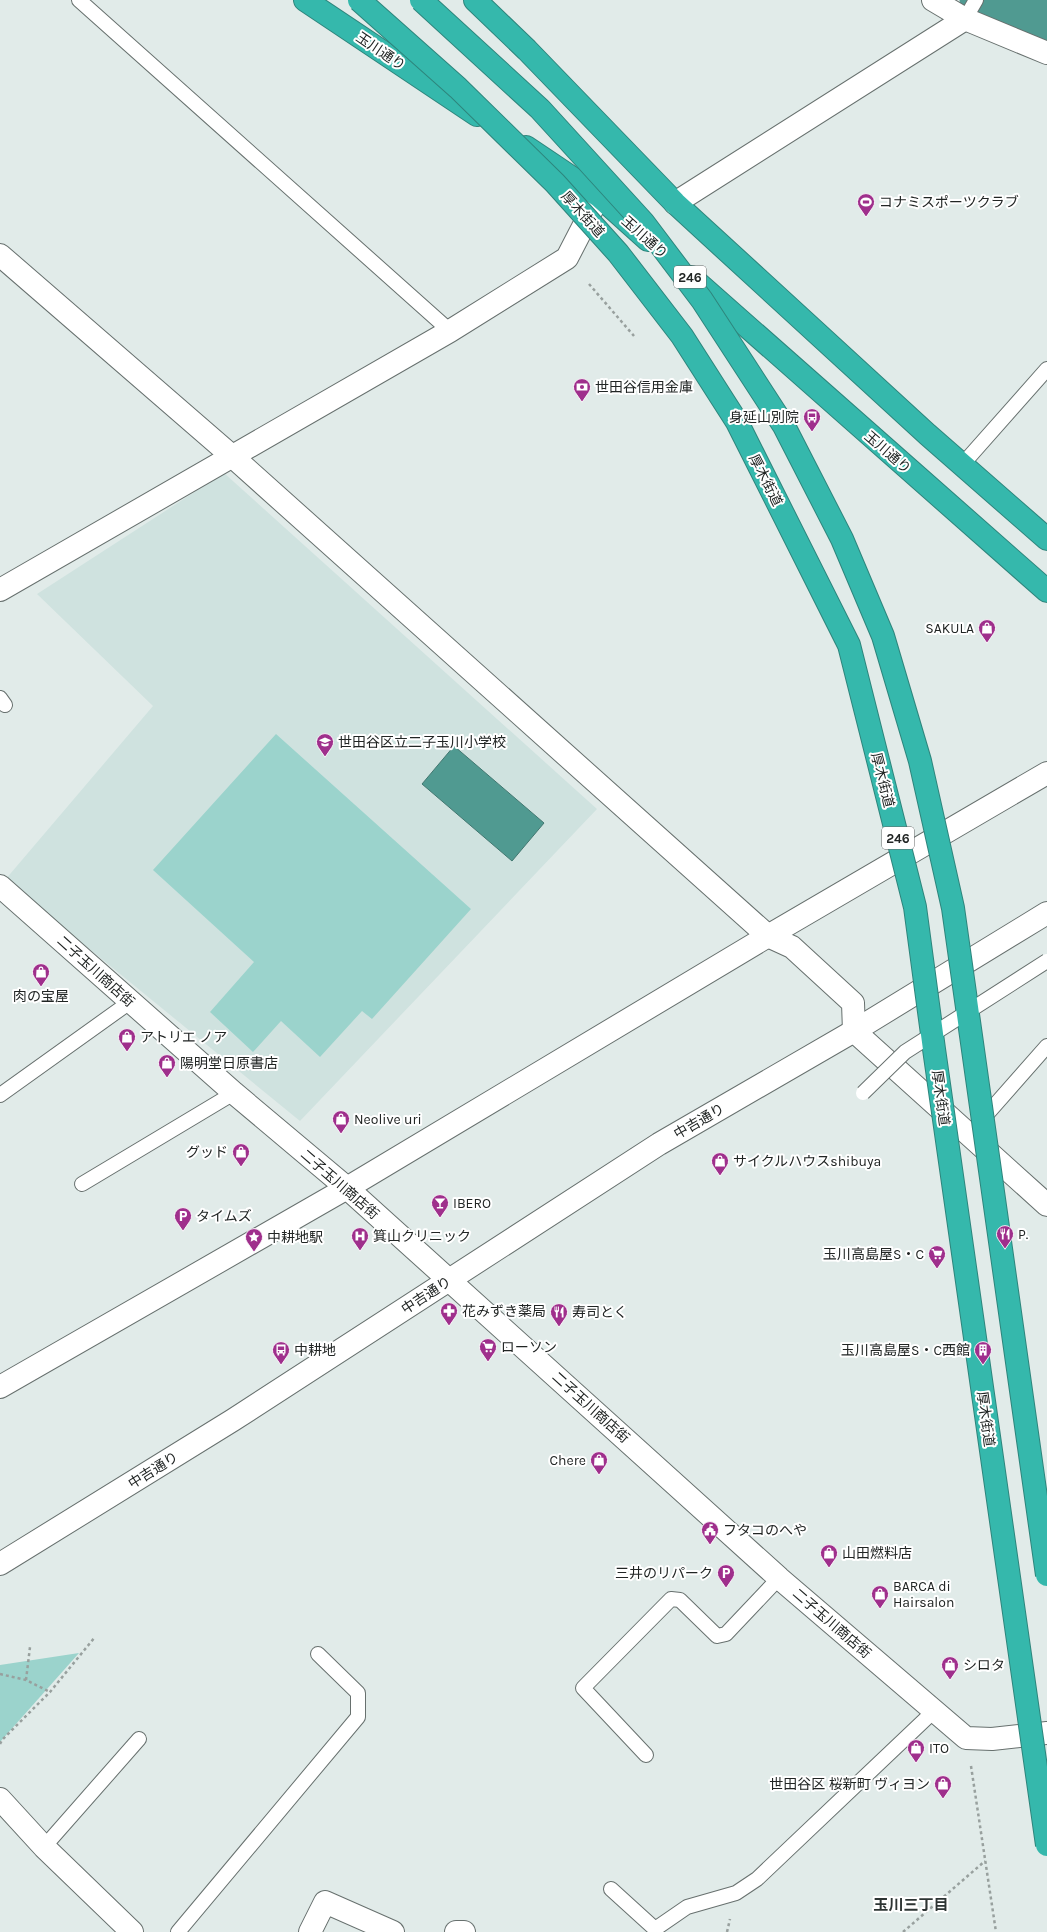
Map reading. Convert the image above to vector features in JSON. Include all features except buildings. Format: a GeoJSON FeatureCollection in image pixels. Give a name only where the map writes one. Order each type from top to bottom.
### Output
{"type":"FeatureCollection","features":[{"type":"Feature","properties":{"kind":"highway","name":"玉川通り"},"geometry":{"type":"LineString","coordinates":[[305,0],[599,196],[1047,591]]}},
{"type":"Feature","properties":{"kind":"highway","name":"厚木街道"},"geometry":{"type":"LineString","coordinates":[[359,0],[458,88],[555,183],[618,253],[682,336],[737,422],[849,645],[915,907],[936,1065],[1047,1845]]}},
{"type":"Feature","properties":{"kind":"highway","name":"246"},"geometry":{"type":"LineString","coordinates":[[421,0],[540,109],[643,222],[702,300],[784,426],[842,539],[883,636],[920,761],[953,908],[1047,1574]]}},
{"type":"Feature","properties":{"kind":"highway"},"geometry":{"type":"LineString","coordinates":[[475,0],[528,50],[675,203],[962,465],[1047,539]]}},
{"type":"Feature","properties":{"kind":"street"},"geometry":{"type":"LineString","coordinates":[[933,0],[966,18],[1047,53]]}},
{"type":"Feature","properties":{"kind":"street"},"geometry":{"type":"LineString","coordinates":[[675,203],[966,18]]}},
{"type":"Feature","properties":{"kind":"street"},"geometry":{"type":"LineString","coordinates":[[0,590],[450,331],[567,258],[599,196]]}},
{"type":"Feature","properties":{"kind":"street"},"geometry":{"type":"LineString","coordinates":[[0,255],[233,457],[768,936],[792,948],[852,1003],[854,1031],[1047,1205]]}},
{"type":"Feature","properties":{"kind":"street"},"geometry":{"type":"LineString","coordinates":[[0,1387],[347,1188],[768,936],[1047,773]]}},
{"type":"Feature","properties":{"kind":"street","name":"二子玉川商店街"},"geometry":{"type":"LineString","coordinates":[[0,886],[234,1093],[347,1188],[779,1578],[966,1738]]}},
{"type":"Feature","properties":{"kind":"street","name":"中吉通り"},"geometry":{"type":"LineString","coordinates":[[0,1564],[233,1420],[659,1144],[854,1031],[1047,913]]}},
{"type":"Feature","properties":{"kind":"street"},"geometry":{"type":"LineString","coordinates":[[966,1738],[992,1739],[1047,1733]]}},
{"type":"Feature","properties":{"kind":"street"},"geometry":{"type":"LineString","coordinates":[[0,1799],[44,1847],[132,1932]]}},
{"type":"Feature","properties":{"kind":"street"},"geometry":{"type":"LineString","coordinates":[[310,1932],[325,1902],[393,1932]]}},
{"type":"Feature","properties":{"kind":"street"},"geometry":{"type":"LineString","coordinates":[[456,1932],[464,1932]]}},
{"type":"Feature","properties":{"kind":"lane"},"geometry":{"type":"LineString","coordinates":[[78,0],[450,331]]}},
{"type":"Feature","properties":{"kind":"lane"},"geometry":{"type":"LineString","coordinates":[[966,18],[976,0]]}},
{"type":"Feature","properties":{"kind":"lane"},"geometry":{"type":"LineString","coordinates":[[962,465],[1047,369]]}},
{"type":"Feature","properties":{"kind":"lane"},"geometry":{"type":"LineString","coordinates":[[863,1093],[905,1052],[1047,961]]}},
{"type":"Feature","properties":{"kind":"lane"},"geometry":{"type":"LineString","coordinates":[[0,1095],[130,1002]]}},
{"type":"Feature","properties":{"kind":"lane"},"geometry":{"type":"LineString","coordinates":[[968,1135],[1047,1046]]}},
{"type":"Feature","properties":{"kind":"lane"},"geometry":{"type":"LineString","coordinates":[[82,1184],[234,1093]]}},
{"type":"Feature","properties":{"kind":"lane"},"geometry":{"type":"LineString","coordinates":[[646,1754],[583,1688],[671,1598],[680,1600],[716,1636],[726,1634],[779,1578]]}},
{"type":"Feature","properties":{"kind":"lane"},"geometry":{"type":"LineString","coordinates":[[178,1932],[358,1717],[358,1693],[318,1654]]}},
{"type":"Feature","properties":{"kind":"lane"},"geometry":{"type":"LineString","coordinates":[[611,1889],[655,1929],[687,1907],[736,1893],[757,1879],[934,1711]]}},
{"type":"Feature","properties":{"kind":"lane"},"geometry":{"type":"LineString","coordinates":[[44,1847],[139,1739]]}},
{"type":"Feature","properties":{"kind":"path"},"geometry":{"type":"LineString","coordinates":[[589,284],[634,336]]}},
{"type":"Feature","properties":{"kind":"path"},"geometry":{"type":"LineString","coordinates":[[0,1744],[1,1739],[50,1692],[95,1637]]}},
{"type":"Feature","properties":{"kind":"path"},"geometry":{"type":"LineString","coordinates":[[26,1680],[30,1647]]}},
{"type":"Feature","properties":{"kind":"path"},"geometry":{"type":"LineString","coordinates":[[0,1674],[26,1680],[50,1692]]}},
{"type":"Feature","properties":{"kind":"path"},"geometry":{"type":"LineString","coordinates":[[966,1738],[996,1932]]}},
{"type":"Feature","properties":{"kind":"path"},"geometry":{"type":"LineString","coordinates":[[903,1932],[985,1861]]}},
{"type":"Feature","properties":{"kind":"shaded area","name":"世田谷区立二子玉川小学校"},"geometry":{"type":"Polygon","coordinates":[[[224,473],[597,809],[300,1121],[5,880],[153,706],[37,594],[224,473]]]}},
{"type":"Feature","properties":{"kind":"shaded area"},"geometry":{"type":"Polygon","coordinates":[[[276,734],[471,909],[372,1019],[362,1011],[320,1057],[281,1021],[253,1052],[210,1012],[254,962],[153,870],[276,734]]]}},
{"type":"Feature","properties":{"kind":"shaded area"},"geometry":{"type":"Polygon","coordinates":[[[454,746],[544,823],[512,861],[422,784],[454,746]]]}},
{"type":"Feature","properties":{"kind":"shaded area"},"geometry":{"type":"Polygon","coordinates":[[[79,1653],[0,1742],[0,1665],[79,1653]]]}},
{"type":"Feature","properties":{"kind":"waterway"},"geometry":{"type":"LineString","coordinates":[[988,0],[1047,25]]}},
{"type":"Feature","properties":{"kind":"place","name":"コナミスポーツクラブ"},"geometry":{"type":"Point","coordinates":[866,217]}},
{"type":"Feature","properties":{"kind":"place","name":"世田谷信用金庫"},"geometry":{"type":"Point","coordinates":[582,402]}},
{"type":"Feature","properties":{"kind":"place","name":"身延山別院"},"geometry":{"type":"Point","coordinates":[812,432]}},
{"type":"Feature","properties":{"kind":"place","name":"SAKULA"},"geometry":{"type":"Point","coordinates":[987,643]}},
{"type":"Feature","properties":{"kind":"place","name":"世田谷区立二子玉川小学校"},"geometry":{"type":"Point","coordinates":[325,757]}},
{"type":"Feature","properties":{"kind":"place","name":"肉の宝屋"},"geometry":{"type":"Point","coordinates":[41,987]}},
{"type":"Feature","properties":{"kind":"place","name":"アトリエ ノア"},"geometry":{"type":"Point","coordinates":[127,1052]}},
{"type":"Feature","properties":{"kind":"place","name":"陽明堂日原書店"},"geometry":{"type":"Point","coordinates":[167,1078]}},
{"type":"Feature","properties":{"kind":"place","name":"Neolive uri"},"geometry":{"type":"Point","coordinates":[341,1134]}},
{"type":"Feature","properties":{"kind":"place","name":"グッド"},"geometry":{"type":"Point","coordinates":[241,1167]}},
{"type":"Feature","properties":{"kind":"place","name":"サイクルハウスshibuya"},"geometry":{"type":"Point","coordinates":[720,1176]}},
{"type":"Feature","properties":{"kind":"place","name":"IBERO"},"geometry":{"type":"Point","coordinates":[440,1218]}},
{"type":"Feature","properties":{"kind":"place","name":"タイムズ"},"geometry":{"type":"Point","coordinates":[183,1231]}},
{"type":"Feature","properties":{"kind":"place","name":"P."},"geometry":{"type":"Point","coordinates":[1005,1249]}},
{"type":"Feature","properties":{"kind":"place","name":"箕山クリニック"},"geometry":{"type":"Point","coordinates":[360,1251]}},
{"type":"Feature","properties":{"kind":"place","name":"中耕地駅"},"geometry":{"type":"Point","coordinates":[254,1252]}},
{"type":"Feature","properties":{"kind":"place","name":"玉川高島屋S・C"},"geometry":{"type":"Point","coordinates":[937,1269]}},
{"type":"Feature","properties":{"kind":"place","name":"花みずき薬局"},"geometry":{"type":"Point","coordinates":[449,1326]}},
{"type":"Feature","properties":{"kind":"place","name":"寿司とく"},"geometry":{"type":"Point","coordinates":[559,1327]}},
{"type":"Feature","properties":{"kind":"place","name":"ローソン"},"geometry":{"type":"Point","coordinates":[488,1362]}},
{"type":"Feature","properties":{"kind":"place","name":"中耕地"},"geometry":{"type":"Point","coordinates":[281,1365]}},
{"type":"Feature","properties":{"kind":"place","name":"玉川高島屋S・C西館"},"geometry":{"type":"Point","coordinates":[983,1365]}},
{"type":"Feature","properties":{"kind":"place","name":"Chere"},"geometry":{"type":"Point","coordinates":[599,1475]}},
{"type":"Feature","properties":{"kind":"place","name":"フタコのへや"},"geometry":{"type":"Point","coordinates":[710,1545]}},
{"type":"Feature","properties":{"kind":"place","name":"山田燃料店"},"geometry":{"type":"Point","coordinates":[829,1568]}},
{"type":"Feature","properties":{"kind":"place","name":"三井のリパーク"},"geometry":{"type":"Point","coordinates":[726,1588]}},
{"type":"Feature","properties":{"kind":"place","name":"BARCA di Hairsalon"},"geometry":{"type":"Point","coordinates":[880,1609]}},
{"type":"Feature","properties":{"kind":"place","name":"シロタ"},"geometry":{"type":"Point","coordinates":[950,1680]}},
{"type":"Feature","properties":{"kind":"place","name":"ITO"},"geometry":{"type":"Point","coordinates":[916,1763]}},
{"type":"Feature","properties":{"kind":"place","name":"世田谷区 桜新町 ヴィヨン"},"geometry":{"type":"Point","coordinates":[943,1799]}},
{"type":"Feature","properties":{"kind":"district","name":"玉川三丁目"},"geometry":{"type":"Point","coordinates":[911,1905]}}]}
